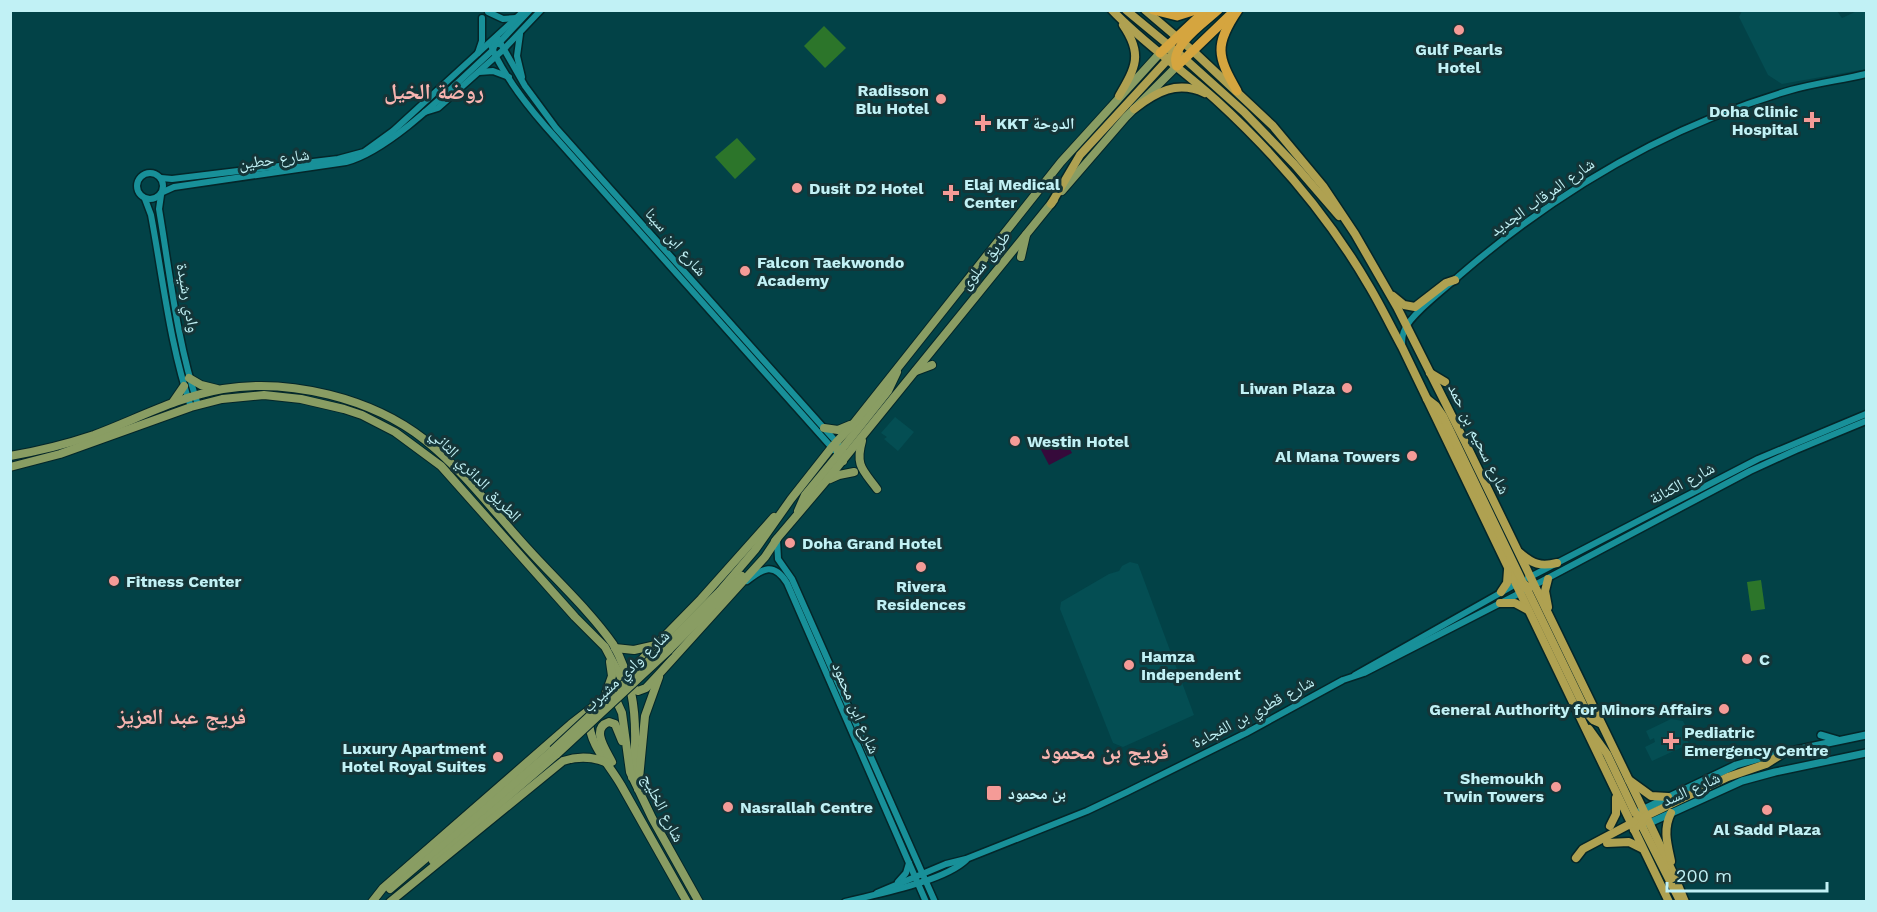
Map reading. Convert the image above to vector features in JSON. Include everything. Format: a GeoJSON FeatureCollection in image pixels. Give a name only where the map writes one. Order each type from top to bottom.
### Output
{"type":"FeatureCollection","features":[{"type":"Feature","properties":{"kind":"highway"},"geometry":{"type":"LineString","coordinates":[[1126,10],[1185,57],[1244,112],[1294,164],[1332,209],[1347,221]]}},
{"type":"Feature","properties":{"kind":"highway","name":"شارع سحيم بن حمد"},"geometry":{"type":"LineString","coordinates":[[1145,10],[1237,91],[1284,139],[1323,186],[1347,221],[1390,294],[1516,549],[1530,613],[1615,792],[1638,820],[1673,873],[1682,902]]}},
{"type":"Feature","properties":{"kind":"highway"},"geometry":{"type":"LineString","coordinates":[[1153,10],[1177,16],[1196,10]]}},
{"type":"Feature","properties":{"kind":"highway"},"geometry":{"type":"LineString","coordinates":[[1180,39],[1206,10]]}},
{"type":"Feature","properties":{"kind":"highway"},"geometry":{"type":"LineString","coordinates":[[1180,39],[1218,10]]}},
{"type":"Feature","properties":{"kind":"highway"},"geometry":{"type":"LineString","coordinates":[[1237,10],[1224,32],[1220,48],[1222,62],[1237,91]]}},
{"type":"Feature","properties":{"kind":"highway","name":"طريق سلوى"},"geometry":{"type":"LineString","coordinates":[[1177,66],[1237,10]]}},
{"type":"Feature","properties":{"kind":"highway"},"geometry":{"type":"LineString","coordinates":[[1114,13],[1132,40],[1136,52],[1133,70],[1119,96]]}},
{"type":"Feature","properties":{"kind":"highway","name":"شارع سحيم بن حمد"},"geometry":{"type":"LineString","coordinates":[[1114,13],[1216,100],[1293,179],[1313,204],[1370,288],[1402,347],[1508,570],[1525,585],[1548,617],[1628,779],[1644,850],[1669,902]]}},
{"type":"Feature","properties":{"kind":"highway","name":"طريق سلوى"},"geometry":{"type":"LineString","coordinates":[[1160,53],[1174,49],[1180,39]]}},
{"type":"Feature","properties":{"kind":"highway"},"geometry":{"type":"LineString","coordinates":[[1174,49],[1185,52],[1192,50]]}},
{"type":"Feature","properties":{"kind":"highway"},"geometry":{"type":"LineString","coordinates":[[1051,204],[1080,155],[1168,59],[1174,49]]}},
{"type":"Feature","properties":{"kind":"highway"},"geometry":{"type":"LineString","coordinates":[[1174,49],[1177,66]]}},
{"type":"Feature","properties":{"kind":"highway"},"geometry":{"type":"LineString","coordinates":[[1134,109],[1157,93],[1174,87],[1193,88],[1216,100]]}},
{"type":"Feature","properties":{"kind":"highway"},"geometry":{"type":"LineString","coordinates":[[1390,294],[1404,305],[1415,307],[1446,283],[1455,280]]}},
{"type":"Feature","properties":{"kind":"highway"},"geometry":{"type":"LineString","coordinates":[[1430,373],[1445,382]]}},
{"type":"Feature","properties":{"kind":"highway"},"geometry":{"type":"LineString","coordinates":[[1427,399],[1436,405],[1443,416],[1587,713],[1593,720],[1600,723]]}},
{"type":"Feature","properties":{"kind":"highway"},"geometry":{"type":"LineString","coordinates":[[1516,549],[1536,565],[1557,563]]}},
{"type":"Feature","properties":{"kind":"highway"},"geometry":{"type":"LineString","coordinates":[[1501,592],[1507,583],[1508,570]]}},
{"type":"Feature","properties":{"kind":"highway"},"geometry":{"type":"LineString","coordinates":[[1548,579],[1545,591],[1548,617]]}},
{"type":"Feature","properties":{"kind":"highway"},"geometry":{"type":"LineString","coordinates":[[1500,603],[1515,603],[1530,613]]}},
{"type":"Feature","properties":{"kind":"highway"},"geometry":{"type":"LineString","coordinates":[[1583,723],[1594,734],[1607,754],[1638,820],[1682,902]]}},
{"type":"Feature","properties":{"kind":"highway"},"geometry":{"type":"LineString","coordinates":[[1576,858],[1583,849],[1638,820],[1728,777],[1766,764],[1785,752]]}},
{"type":"Feature","properties":{"kind":"highway"},"geometry":{"type":"LineString","coordinates":[[1628,779],[1651,796],[1668,797]]}},
{"type":"Feature","properties":{"kind":"highway"},"geometry":{"type":"LineString","coordinates":[[1610,826],[1616,814],[1615,792]]}},
{"type":"Feature","properties":{"kind":"highway"},"geometry":{"type":"LineString","coordinates":[[1671,813],[1666,830],[1673,873]]}},
{"type":"Feature","properties":{"kind":"highway"},"geometry":{"type":"LineString","coordinates":[[1607,843],[1629,842],[1644,850]]}},
{"type":"Feature","properties":{"kind":"main road","name":"طريق سلوى"},"geometry":{"type":"LineString","coordinates":[[840,452],[854,423],[1061,162],[1160,53]]}},
{"type":"Feature","properties":{"kind":"main road","name":"طريق سلوى"},"geometry":{"type":"LineString","coordinates":[[840,452],[863,436],[1027,232],[1134,109],[1177,66]]}},
{"type":"Feature","properties":{"kind":"main road"},"geometry":{"type":"LineString","coordinates":[[1021,257],[1027,232]]}},
{"type":"Feature","properties":{"kind":"main road"},"geometry":{"type":"LineString","coordinates":[[794,519],[805,495],[888,392],[899,365]]}},
{"type":"Feature","properties":{"kind":"main road"},"geometry":{"type":"LineString","coordinates":[[914,371],[932,365]]}},
{"type":"Feature","properties":{"kind":"main road"},"geometry":{"type":"LineString","coordinates":[[189,378],[201,385],[221,389]]}},
{"type":"Feature","properties":{"kind":"main road"},"geometry":{"type":"LineString","coordinates":[[172,403],[184,386]]}},
{"type":"Feature","properties":{"kind":"main road","name":"الطريق الدائري الثاني"},"geometry":{"type":"LineString","coordinates":[[10,456],[34,452],[94,435],[191,396],[221,389],[277,386],[307,390],[357,404],[409,429],[437,451],[481,495],[595,621],[615,648],[622,672]]}},
{"type":"Feature","properties":{"kind":"main road","name":"الطريق الدائري الثاني"},"geometry":{"type":"LineString","coordinates":[[10,467],[69,451],[194,406],[250,395],[294,398],[353,412],[395,432],[426,453],[444,469],[591,634],[601,641],[631,689],[636,718],[632,777]]}},
{"type":"Feature","properties":{"kind":"main road"},"geometry":{"type":"LineString","coordinates":[[824,428],[838,430],[854,423]]}},
{"type":"Feature","properties":{"kind":"main road"},"geometry":{"type":"LineString","coordinates":[[863,436],[859,453],[861,468],[877,489]]}},
{"type":"Feature","properties":{"kind":"main road","name":"شارع وادي مشيرب"},"geometry":{"type":"LineString","coordinates":[[372,902],[383,888],[571,724],[602,700],[622,672],[664,647],[777,539],[826,482],[840,452]]}},
{"type":"Feature","properties":{"kind":"main road","name":"شارع وادي مشيرب"},"geometry":{"type":"LineString","coordinates":[[390,902],[441,853],[557,755],[720,591],[759,546],[791,499],[840,452]]}},
{"type":"Feature","properties":{"kind":"main road"},"geometry":{"type":"LineString","coordinates":[[826,482],[839,475],[854,472]]}},
{"type":"Feature","properties":{"kind":"main road"},"geometry":{"type":"LineString","coordinates":[[631,689],[638,691],[644,689],[660,673],[765,557],[777,539]]}},
{"type":"Feature","properties":{"kind":"main road"},"geometry":{"type":"LineString","coordinates":[[591,634],[605,653],[612,669],[610,684],[602,700]]}},
{"type":"Feature","properties":{"kind":"main road"},"geometry":{"type":"LineString","coordinates":[[615,648],[638,650],[664,647]]}},
{"type":"Feature","properties":{"kind":"main road"},"geometry":{"type":"LineString","coordinates":[[638,791],[645,716],[660,673]]}},
{"type":"Feature","properties":{"kind":"main road","name":"شارع الخليج"},"geometry":{"type":"LineString","coordinates":[[602,700],[613,699],[621,709],[627,760],[632,777],[699,902]]}},
{"type":"Feature","properties":{"kind":"main road","name":"شارع الخليج"},"geometry":{"type":"LineString","coordinates":[[591,709],[589,718],[591,735],[687,902]]}},
{"type":"Feature","properties":{"kind":"main road"},"geometry":{"type":"LineString","coordinates":[[616,776],[600,737],[600,729],[604,724],[612,723],[617,727],[627,760]]}},
{"type":"Feature","properties":{"kind":"main road"},"geometry":{"type":"LineString","coordinates":[[1821,735],[1840,741]]}},
{"type":"Feature","properties":{"kind":"main road","name":"شارع السد"},"geometry":{"type":"LineString","coordinates":[[1638,820],[1668,797],[1736,765],[1866,735]]}},
{"type":"Feature","properties":{"kind":"main road","name":"شارع السد"},"geometry":{"type":"LineString","coordinates":[[1638,820],[1671,813],[1715,792],[1758,776],[1866,753]]}},
{"type":"Feature","properties":{"kind":"main road"},"geometry":{"type":"LineString","coordinates":[[557,755],[573,758],[591,757],[608,763]]}},
{"type":"Feature","properties":{"kind":"main road","name":"شارع وادي مشيرب"},"geometry":{"type":"LineString","coordinates":[[372,902],[388,891],[517,781],[557,755]]}},
{"type":"Feature","properties":{"kind":"street"},"geometry":{"type":"LineString","coordinates":[[424,112],[438,108],[477,73],[498,39],[525,10]]}},
{"type":"Feature","properties":{"kind":"street"},"geometry":{"type":"LineString","coordinates":[[424,112],[496,49],[498,39],[530,10]]}},
{"type":"Feature","properties":{"kind":"street"},"geometry":{"type":"LineString","coordinates":[[477,56],[493,50],[503,50],[541,10]]}},
{"type":"Feature","properties":{"kind":"street"},"geometry":{"type":"LineString","coordinates":[[488,12],[499,18],[516,18]]}},
{"type":"Feature","properties":{"kind":"street"},"geometry":{"type":"LineString","coordinates":[[477,56],[482,41],[482,18]]}},
{"type":"Feature","properties":{"kind":"street"},"geometry":{"type":"LineString","coordinates":[[521,31],[517,56],[525,86]]}},
{"type":"Feature","properties":{"kind":"street","name":"شارع ابن سينا"},"geometry":{"type":"LineString","coordinates":[[498,39],[525,86],[556,128],[824,428],[840,452]]}},
{"type":"Feature","properties":{"kind":"street","name":"شارع ابن سينا"},"geometry":{"type":"LineString","coordinates":[[493,50],[546,127],[840,452]]}},
{"type":"Feature","properties":{"kind":"street","name":"شارع حطين"},"geometry":{"type":"LineString","coordinates":[[161,178],[172,179],[356,155],[393,131],[477,56]]}},
{"type":"Feature","properties":{"kind":"street"},"geometry":{"type":"LineString","coordinates":[[477,73],[493,70],[510,77]]}},
{"type":"Feature","properties":{"kind":"street","name":"شارع المرقاب الجديد"},"geometry":{"type":"LineString","coordinates":[[1406,326],[1455,280],[1534,216],[1608,167],[1675,134],[1732,111],[1791,90],[1866,74]]}},
{"type":"Feature","properties":{"kind":"street","name":"شارع حطين"},"geometry":{"type":"LineString","coordinates":[[162,193],[174,187],[346,162],[370,154],[424,112]]}},
{"type":"Feature","properties":{"kind":"street"},"geometry":{"type":"LineString","coordinates":[[151,173],[161,178],[164,183],[162,193],[152,200],[145,199],[137,189],[141,177],[151,173]]}},
{"type":"Feature","properties":{"kind":"street","name":"وادي رشيدة"},"geometry":{"type":"LineString","coordinates":[[162,193],[159,209],[194,406]]}},
{"type":"Feature","properties":{"kind":"street","name":"وادي رشيدة"},"geometry":{"type":"LineString","coordinates":[[145,199],[151,215],[184,386],[191,396]]}},
{"type":"Feature","properties":{"kind":"street"},"geometry":{"type":"LineString","coordinates":[[1402,347],[1406,326]]}},
{"type":"Feature","properties":{"kind":"street","name":"شارع الكنانة"},"geometry":{"type":"LineString","coordinates":[[1525,585],[1557,563],[1767,455],[1866,414]]}},
{"type":"Feature","properties":{"kind":"street","name":"شارع الكنانة"},"geometry":{"type":"LineString","coordinates":[[1525,585],[1548,579],[1750,471],[1866,421]]}},
{"type":"Feature","properties":{"kind":"street"},"geometry":{"type":"LineString","coordinates":[[1622,538],[1626,528]]}},
{"type":"Feature","properties":{"kind":"street","name":"شارع ابن محمود"},"geometry":{"type":"LineString","coordinates":[[777,539],[777,559],[792,579],[935,902]]}},
{"type":"Feature","properties":{"kind":"street","name":"شارع ابن محمود"},"geometry":{"type":"LineString","coordinates":[[737,589],[757,573],[768,569],[777,571],[788,583],[926,902]]}},
{"type":"Feature","properties":{"kind":"street","name":"شارع قطري بن الفجاءة"},"geometry":{"type":"LineString","coordinates":[[877,893],[886,893],[925,877],[954,861],[966,859],[1087,811],[1127,792],[1354,675],[1501,592],[1525,585]]}},
{"type":"Feature","properties":{"kind":"street","name":"شارع قطري بن الفجاءة"},"geometry":{"type":"LineString","coordinates":[[1354,675],[1364,674],[1500,603],[1525,585]]}},
{"type":"Feature","properties":{"kind":"street"},"geometry":{"type":"LineString","coordinates":[[888,888],[904,877],[909,863]]}},
{"type":"Feature","properties":{"kind":"street","name":"شارع قطري بن الفجاءة"},"geometry":{"type":"LineString","coordinates":[[845,902],[917,880]]}},
{"type":"Feature","properties":{"kind":"shaded area"},"geometry":{"type":"Polygon","coordinates":[[[1742,11],[1837,11],[1842,18],[1857,11],[1866,11],[1866,69],[1782,84],[1768,75],[1739,17],[1742,11]]]}},
{"type":"Feature","properties":{"kind":"shaded area"},"geometry":{"type":"Polygon","coordinates":[[[895,417],[914,432],[898,451],[884,439],[887,437],[881,433],[895,417]]]}},
{"type":"Feature","properties":{"kind":"shaded area"},"geometry":{"type":"Polygon","coordinates":[[[1062,434],[1072,453],[1049,465],[1039,446],[1062,434]]]}},
{"type":"Feature","properties":{"kind":"shaded area","name":"Hamza Independent"},"geometry":{"type":"Polygon","coordinates":[[[1130,562],[1138,564],[1194,715],[1123,747],[1113,743],[1060,609],[1061,602],[1109,574],[1119,571],[1122,566],[1130,562]]]}},
{"type":"Feature","properties":{"kind":"shaded area","name":"Pediatric Emergency Centre"},"geometry":{"type":"Polygon","coordinates":[[[1671,719],[1683,721],[1687,729],[1683,731],[1689,744],[1652,761],[1645,747],[1655,742],[1654,738],[1650,740],[1646,731],[1671,719]]]}},
{"type":"Feature","properties":{"kind":"green space"},"geometry":{"type":"Polygon","coordinates":[[[824,26],[846,48],[825,68],[804,46],[824,26]]]}},
{"type":"Feature","properties":{"kind":"green space"},"geometry":{"type":"Polygon","coordinates":[[[737,138],[756,159],[735,179],[715,157],[737,138]]]}},
{"type":"Feature","properties":{"kind":"green space"},"geometry":{"type":"Polygon","coordinates":[[[1761,580],[1765,609],[1751,611],[1747,582],[1761,580]]]}},
{"type":"Feature","properties":{"kind":"place","name":"Gulf Pearls Hotel"},"geometry":{"type":"Point","coordinates":[1459,30]}},
{"type":"Feature","properties":{"kind":"place","name":"Radisson Blu Hotel"},"geometry":{"type":"Point","coordinates":[941,99]}},
{"type":"Feature","properties":{"kind":"place","name":"Doha Clinic Hospital"},"geometry":{"type":"Point","coordinates":[1812,120]}},
{"type":"Feature","properties":{"kind":"place","name":"KKT الدوحة"},"geometry":{"type":"Point","coordinates":[983,123]}},
{"type":"Feature","properties":{"kind":"place","name":"Dusit D2 Hotel"},"geometry":{"type":"Point","coordinates":[797,188]}},
{"type":"Feature","properties":{"kind":"place","name":"Elaj Medical Center"},"geometry":{"type":"Point","coordinates":[951,193]}},
{"type":"Feature","properties":{"kind":"place","name":"Falcon Taekwondo Academy"},"geometry":{"type":"Point","coordinates":[745,271]}},
{"type":"Feature","properties":{"kind":"place","name":"Liwan Plaza"},"geometry":{"type":"Point","coordinates":[1347,388]}},
{"type":"Feature","properties":{"kind":"place","name":"Westin Hotel"},"geometry":{"type":"Point","coordinates":[1015,441]}},
{"type":"Feature","properties":{"kind":"place","name":"Al Mana Towers"},"geometry":{"type":"Point","coordinates":[1412,456]}},
{"type":"Feature","properties":{"kind":"place","name":"Doha Grand Hotel"},"geometry":{"type":"Point","coordinates":[790,543]}},
{"type":"Feature","properties":{"kind":"place","name":"Rivera Residences"},"geometry":{"type":"Point","coordinates":[921,567]}},
{"type":"Feature","properties":{"kind":"place","name":"Fitness Center"},"geometry":{"type":"Point","coordinates":[114,581]}},
{"type":"Feature","properties":{"kind":"place","name":"C"},"geometry":{"type":"Point","coordinates":[1747,659]}},
{"type":"Feature","properties":{"kind":"place","name":"Hamza Independent"},"geometry":{"type":"Point","coordinates":[1129,665]}},
{"type":"Feature","properties":{"kind":"place","name":"General Authority for Minors Affairs"},"geometry":{"type":"Point","coordinates":[1724,709]}},
{"type":"Feature","properties":{"kind":"place","name":"Pediatric Emergency Centre"},"geometry":{"type":"Point","coordinates":[1671,741]}},
{"type":"Feature","properties":{"kind":"place","name":"Luxury Apartment Hotel Royal Suites"},"geometry":{"type":"Point","coordinates":[498,757]}},
{"type":"Feature","properties":{"kind":"place","name":"Shemoukh Twin Towers"},"geometry":{"type":"Point","coordinates":[1556,787]}},
{"type":"Feature","properties":{"kind":"place","name":"بن محمود"},"geometry":{"type":"Point","coordinates":[994,793]}},
{"type":"Feature","properties":{"kind":"place","name":"Nasrallah Centre"},"geometry":{"type":"Point","coordinates":[728,807]}},
{"type":"Feature","properties":{"kind":"place","name":"Al Sadd Plaza"},"geometry":{"type":"Point","coordinates":[1767,810]}},
{"type":"Feature","properties":{"kind":"district","name":"روضة الخيل"},"geometry":{"type":"Point","coordinates":[434,91]}},
{"type":"Feature","properties":{"kind":"district","name":"فريج عبد العزيز"},"geometry":{"type":"Point","coordinates":[182,716]}},
{"type":"Feature","properties":{"kind":"district","name":"فريج بن محمود"},"geometry":{"type":"Point","coordinates":[1105,751]}}]}
